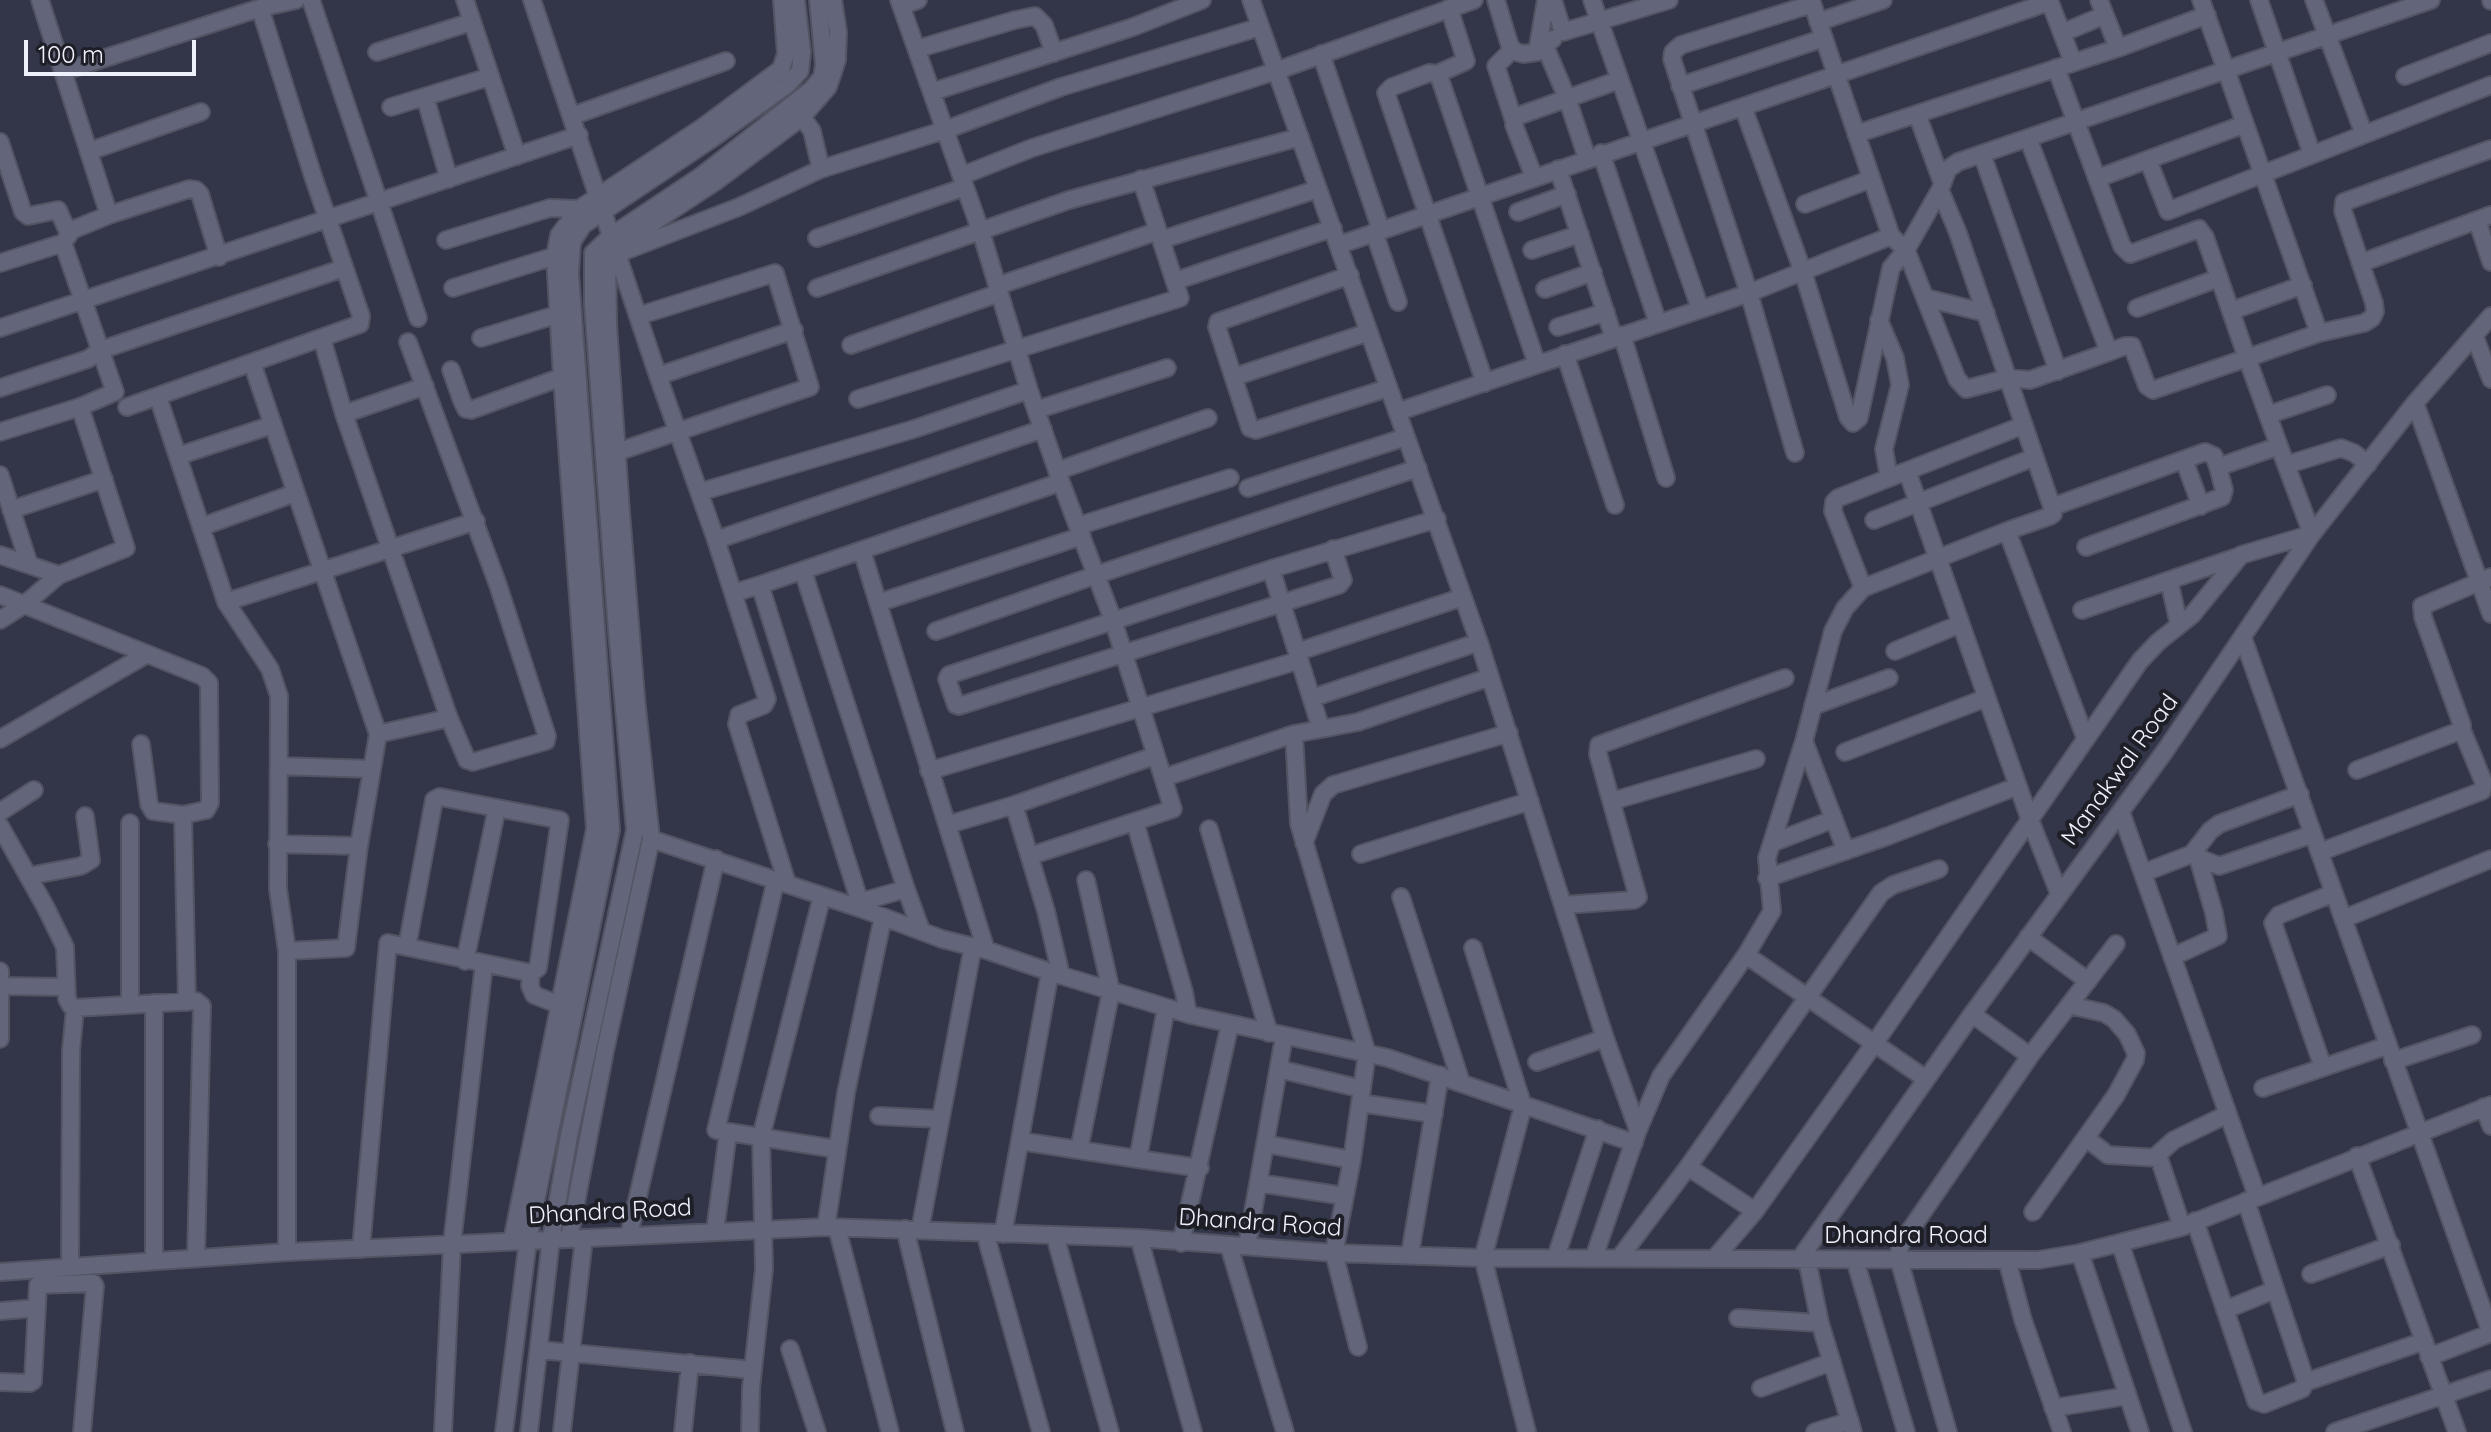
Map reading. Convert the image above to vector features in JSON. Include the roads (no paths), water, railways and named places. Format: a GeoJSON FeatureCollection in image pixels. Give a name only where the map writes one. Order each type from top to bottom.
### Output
{"type":"FeatureCollection","features":[{"type":"Feature","properties":{"kind":"street"},"geometry":{"type":"LineString","coordinates":[[40,0],[109,215]]}},
{"type":"Feature","properties":{"kind":"street"},"geometry":{"type":"LineString","coordinates":[[65,71],[260,8],[296,0]]}},
{"type":"Feature","properties":{"kind":"street"},"geometry":{"type":"LineString","coordinates":[[311,0],[418,318]]}},
{"type":"Feature","properties":{"kind":"street"},"geometry":{"type":"LineString","coordinates":[[465,0],[517,156]]}},
{"type":"Feature","properties":{"kind":"street"},"geometry":{"type":"LineString","coordinates":[[520,1240],[611,830],[570,255],[572,242],[600,204],[781,69],[786,54],[782,0]]}},
{"type":"Feature","properties":{"kind":"street"},"geometry":{"type":"LineString","coordinates":[[446,240],[550,208],[579,209],[600,204],[713,138],[787,85],[800,71],[802,52],[796,0]]}},
{"type":"Feature","properties":{"kind":"street"},"geometry":{"type":"LineString","coordinates":[[796,112],[822,77],[824,65],[818,0]]}},
{"type":"Feature","properties":{"kind":"street"},"geometry":{"type":"LineString","coordinates":[[562,1432],[571,1352],[576,1238],[602,1066],[651,839],[636,698],[617,452],[607,256],[615,246],[715,182],[828,87],[837,60],[838,32],[833,0]]}},
{"type":"Feature","properties":{"kind":"street"},"geometry":{"type":"LineString","coordinates":[[918,0],[900,3],[981,232],[1059,477],[1113,620],[1173,809],[1030,856]]}},
{"type":"Feature","properties":{"kind":"street"},"geometry":{"type":"LineString","coordinates":[[932,92],[1133,27],[1202,0]]}},
{"type":"Feature","properties":{"kind":"street"},"geometry":{"type":"LineString","coordinates":[[1251,0],[1479,642],[1636,1137]]}},
{"type":"Feature","properties":{"kind":"street"},"geometry":{"type":"LineString","coordinates":[[817,238],[963,181],[1032,148],[1276,71],[1444,6],[1474,0]]}},
{"type":"Feature","properties":{"kind":"street"},"geometry":{"type":"LineString","coordinates":[[1496,0],[1510,46],[1523,54],[1541,49],[1563,32],[1669,0]]}},
{"type":"Feature","properties":{"kind":"street"},"geometry":{"type":"LineString","coordinates":[[1546,0],[1541,49],[1594,156],[1658,323]]}},
{"type":"Feature","properties":{"kind":"street"},"geometry":{"type":"LineString","coordinates":[[1553,0],[1563,32]]}},
{"type":"Feature","properties":{"kind":"street"},"geometry":{"type":"LineString","coordinates":[[1592,0],[1700,308]]}},
{"type":"Feature","properties":{"kind":"street"},"geometry":{"type":"LineString","coordinates":[[1680,86],[1821,30],[1883,0]]}},
{"type":"Feature","properties":{"kind":"street"},"geometry":{"type":"LineString","coordinates":[[2259,0],[2312,154]]}},
{"type":"Feature","properties":{"kind":"street"},"geometry":{"type":"LineString","coordinates":[[2314,0],[2364,134]]}},
{"type":"Feature","properties":{"kind":"street"},"geometry":{"type":"LineString","coordinates":[[1743,107],[1803,272],[1848,417],[1853,423],[1859,418],[1891,268],[1906,250],[1951,165],[2431,0]]}},
{"type":"Feature","properties":{"kind":"street"},"geometry":{"type":"LineString","coordinates":[[534,1],[658,376],[734,593],[767,703],[739,715],[737,724],[782,882],[716,1127],[719,1132],[836,1149]]}},
{"type":"Feature","properties":{"kind":"street"},"geometry":{"type":"LineString","coordinates":[[1795,453],[1749,293],[1672,59],[1676,49],[1811,2],[1891,236],[1906,250],[1960,386],[1972,389],[2008,378],[2030,380],[2132,346],[2147,386],[2153,390],[2319,333],[2364,323],[2372,318],[2374,303],[2343,211],[2344,202],[2491,149]]}},
{"type":"Feature","properties":{"kind":"street"},"geometry":{"type":"LineString","coordinates":[[1339,245],[2043,4],[2051,5],[2073,62]]}},
{"type":"Feature","properties":{"kind":"street"},"geometry":{"type":"LineString","coordinates":[[1444,6],[1466,61],[1437,74],[1429,73],[1392,87],[1386,93],[1485,383]]}},
{"type":"Feature","properties":{"kind":"street"},"geometry":{"type":"LineString","coordinates":[[1856,134],[2118,48],[2204,7],[2319,333]]}},
{"type":"Feature","properties":{"kind":"street"},"geometry":{"type":"LineString","coordinates":[[127,407],[360,324],[361,316],[260,8]]}},
{"type":"Feature","properties":{"kind":"street"},"geometry":{"type":"LineString","coordinates":[[2062,33],[2102,8],[2118,48]]}},
{"type":"Feature","properties":{"kind":"street"},"geometry":{"type":"LineString","coordinates":[[917,49],[1035,16],[1044,25],[1054,53]]}},
{"type":"Feature","properties":{"kind":"street"},"geometry":{"type":"LineString","coordinates":[[377,52],[471,22]]}},
{"type":"Feature","properties":{"kind":"street"},"geometry":{"type":"LineString","coordinates":[[529,1432],[551,1239],[569,1136],[635,830],[617,631],[591,264],[593,253],[739,207],[821,169],[945,130],[1061,87],[1260,27]]}},
{"type":"Feature","properties":{"kind":"street"},"geometry":{"type":"LineString","coordinates":[[2405,76],[2491,43]]}},
{"type":"Feature","properties":{"kind":"street"},"geometry":{"type":"LineString","coordinates":[[1513,49],[1496,66],[1534,177]]}},
{"type":"Feature","properties":{"kind":"street"},"geometry":{"type":"LineString","coordinates":[[1321,54],[1398,302]]}},
{"type":"Feature","properties":{"kind":"street"},"geometry":{"type":"LineString","coordinates":[[572,116],[726,61]]}},
{"type":"Feature","properties":{"kind":"street"},"geometry":{"type":"LineString","coordinates":[[2056,68],[2126,251],[2136,252],[2199,229],[2202,232],[2312,534],[2082,610]]}},
{"type":"Feature","properties":{"kind":"street"},"geometry":{"type":"LineString","coordinates":[[1437,74],[1481,194],[1537,364]]}},
{"type":"Feature","properties":{"kind":"street"},"geometry":{"type":"LineString","coordinates":[[391,107],[489,77]]}},
{"type":"Feature","properties":{"kind":"street"},"geometry":{"type":"LineString","coordinates":[[1514,121],[1519,115],[1619,80]]}},
{"type":"Feature","properties":{"kind":"street"},"geometry":{"type":"LineString","coordinates":[[2168,211],[2491,85]]}},
{"type":"Feature","properties":{"kind":"street"},"geometry":{"type":"LineString","coordinates":[[425,97],[449,179]]}},
{"type":"Feature","properties":{"kind":"street"},"geometry":{"type":"LineString","coordinates":[[90,151],[201,112]]}},
{"type":"Feature","properties":{"kind":"street"},"geometry":{"type":"LineString","coordinates":[[796,112],[812,131],[821,169]]}},
{"type":"Feature","properties":{"kind":"street"},"geometry":{"type":"LineString","coordinates":[[1594,1257],[1661,1076],[1746,955],[1772,911],[1767,858],[1804,741],[1833,631],[1845,608],[1863,588],[2053,514],[1917,114]]}},
{"type":"Feature","properties":{"kind":"street"},"geometry":{"type":"LineString","coordinates":[[2098,178],[2245,124]]}},
{"type":"Feature","properties":{"kind":"street"},"geometry":{"type":"LineString","coordinates":[[0,328],[579,135]]}},
{"type":"Feature","properties":{"kind":"street"},"geometry":{"type":"LineString","coordinates":[[817,288],[1069,200],[1300,137]]}},
{"type":"Feature","properties":{"kind":"street"},"geometry":{"type":"LineString","coordinates":[[2028,138],[2109,352]]}},
{"type":"Feature","properties":{"kind":"street"},"geometry":{"type":"LineString","coordinates":[[0,142],[23,212],[28,216],[58,210],[83,301],[115,392],[80,407],[0,432]]}},
{"type":"Feature","properties":{"kind":"street"},"geometry":{"type":"LineString","coordinates":[[1982,154],[2058,371]]}},
{"type":"Feature","properties":{"kind":"street"},"geometry":{"type":"LineString","coordinates":[[2148,160],[2178,236]]}},
{"type":"Feature","properties":{"kind":"street"},"geometry":{"type":"LineString","coordinates":[[1558,169],[1666,478]]}},
{"type":"Feature","properties":{"kind":"street"},"geometry":{"type":"LineString","coordinates":[[858,399],[1180,298],[1141,179]]}},
{"type":"Feature","properties":{"kind":"street"},"geometry":{"type":"LineString","coordinates":[[1805,204],[1871,179]]}},
{"type":"Feature","properties":{"kind":"street"},"geometry":{"type":"LineString","coordinates":[[0,263],[66,238],[109,215],[189,189],[200,194],[219,257]]}},
{"type":"Feature","properties":{"kind":"street"},"geometry":{"type":"LineString","coordinates":[[851,345],[998,290],[1160,235],[1318,189]]}},
{"type":"Feature","properties":{"kind":"street"},"geometry":{"type":"LineString","coordinates":[[1518,212],[1567,194]]}},
{"type":"Feature","properties":{"kind":"street"},"geometry":{"type":"LineString","coordinates":[[504,1432],[520,1240],[560,1005],[594,847],[595,820],[555,256],[559,235],[579,209]]}},
{"type":"Feature","properties":{"kind":"street"},"geometry":{"type":"LineString","coordinates":[[2361,263],[2484,217],[2491,262]]}},
{"type":"Feature","properties":{"kind":"street"},"geometry":{"type":"LineString","coordinates":[[1175,281],[1333,228]]}},
{"type":"Feature","properties":{"kind":"street"},"geometry":{"type":"LineString","coordinates":[[1532,250],[1580,234]]}},
{"type":"Feature","properties":{"kind":"street"},"geometry":{"type":"LineString","coordinates":[[1397,412],[1749,293],[1891,236]]}},
{"type":"Feature","properties":{"kind":"street"},"geometry":{"type":"LineString","coordinates":[[453,288],[555,256]]}},
{"type":"Feature","properties":{"kind":"street"},"geometry":{"type":"LineString","coordinates":[[0,388],[88,359],[101,350],[344,268]]}},
{"type":"Feature","properties":{"kind":"street"},"geometry":{"type":"LineString","coordinates":[[617,452],[810,387],[776,275],[771,272],[638,316]]}},
{"type":"Feature","properties":{"kind":"street"},"geometry":{"type":"LineString","coordinates":[[1545,289],[1593,272]]}},
{"type":"Feature","properties":{"kind":"street"},"geometry":{"type":"LineString","coordinates":[[1350,275],[1218,322],[1217,327],[1252,430],[1388,388]]}},
{"type":"Feature","properties":{"kind":"street"},"geometry":{"type":"LineString","coordinates":[[2137,308],[2219,278]]}},
{"type":"Feature","properties":{"kind":"street"},"geometry":{"type":"LineString","coordinates":[[2231,311],[2303,285]]}},
{"type":"Feature","properties":{"kind":"street"},"geometry":{"type":"LineString","coordinates":[[1926,298],[1986,313]]}},
{"type":"Feature","properties":{"kind":"street"},"geometry":{"type":"LineString","coordinates":[[1558,327],[1606,312]]}},
{"type":"Feature","properties":{"kind":"street"},"geometry":{"type":"LineString","coordinates":[[481,338],[559,314]]}},
{"type":"Feature","properties":{"kind":"street","name":"Manakwal Road"},"geometry":{"type":"LineString","coordinates":[[1803,1260],[1926,1079],[2121,812],[2243,638],[2312,534],[2415,403],[2491,316]]}},
{"type":"Feature","properties":{"kind":"street"},"geometry":{"type":"LineString","coordinates":[[1879,320],[1895,358],[1900,385],[1883,455],[1889,478]]}},
{"type":"Feature","properties":{"kind":"street"},"geometry":{"type":"LineString","coordinates":[[658,376],[794,330]]}},
{"type":"Feature","properties":{"kind":"street"},"geometry":{"type":"LineString","coordinates":[[1234,377],[1369,332]]}},
{"type":"Feature","properties":{"kind":"street"},"geometry":{"type":"LineString","coordinates":[[2474,335],[2491,379]]}},
{"type":"Feature","properties":{"kind":"street"},"geometry":{"type":"LineString","coordinates":[[322,339],[389,549],[449,718],[470,762],[547,738],[476,521],[408,342]]}},
{"type":"Feature","properties":{"kind":"street"},"geometry":{"type":"LineString","coordinates":[[1565,354],[1615,505]]}},
{"type":"Feature","properties":{"kind":"street"},"geometry":{"type":"LineString","coordinates":[[252,363],[378,734],[346,948],[287,951]]}},
{"type":"Feature","properties":{"kind":"street"},"geometry":{"type":"LineString","coordinates":[[1036,410],[1167,368]]}},
{"type":"Feature","properties":{"kind":"street"},"geometry":{"type":"LineString","coordinates":[[451,370],[466,409],[471,410],[562,377]]}},
{"type":"Feature","properties":{"kind":"street"},"geometry":{"type":"LineString","coordinates":[[1838,386],[1866,380]]}},
{"type":"Feature","properties":{"kind":"street"},"geometry":{"type":"LineString","coordinates":[[344,414],[425,386]]}},
{"type":"Feature","properties":{"kind":"street"},"geometry":{"type":"LineString","coordinates":[[700,492],[914,429],[1029,390]]}},
{"type":"Feature","properties":{"kind":"street"},"geometry":{"type":"LineString","coordinates":[[2268,415],[2327,395]]}},
{"type":"Feature","properties":{"kind":"street"},"geometry":{"type":"LineString","coordinates":[[158,397],[226,602],[263,657],[279,696],[279,909],[287,951],[287,1252]]}},
{"type":"Feature","properties":{"kind":"street"},"geometry":{"type":"LineString","coordinates":[[2415,403],[2485,579],[2491,614]]}},
{"type":"Feature","properties":{"kind":"street"},"geometry":{"type":"LineString","coordinates":[[0,620],[25,604],[59,575],[126,548],[80,407]]}},
{"type":"Feature","properties":{"kind":"street"},"geometry":{"type":"LineString","coordinates":[[734,593],[862,551],[1208,418]]}},
{"type":"Feature","properties":{"kind":"street"},"geometry":{"type":"LineString","coordinates":[[178,456],[272,425]]}},
{"type":"Feature","properties":{"kind":"street"},"geometry":{"type":"LineString","coordinates":[[1863,588],[1833,511],[1834,502],[2024,425]]}},
{"type":"Feature","properties":{"kind":"street"},"geometry":{"type":"LineString","coordinates":[[716,540],[1043,429]]}},
{"type":"Feature","properties":{"kind":"street"},"geometry":{"type":"LineString","coordinates":[[1248,488],[1406,437]]}},
{"type":"Feature","properties":{"kind":"street"},"geometry":{"type":"LineString","coordinates":[[2218,467],[2279,446]]}},
{"type":"Feature","properties":{"kind":"street"},"geometry":{"type":"LineString","coordinates":[[2286,465],[2341,448],[2368,464]]}},
{"type":"Feature","properties":{"kind":"street"},"geometry":{"type":"LineString","coordinates":[[2052,507],[2205,452],[2210,453],[2218,467],[2224,494],[2201,506],[2086,547]]}},
{"type":"Feature","properties":{"kind":"street"},"geometry":{"type":"LineString","coordinates":[[1874,520],[2035,457]]}},
{"type":"Feature","properties":{"kind":"street"},"geometry":{"type":"LineString","coordinates":[[2184,460],[2201,506]]}},
{"type":"Feature","properties":{"kind":"street"},"geometry":{"type":"LineString","coordinates":[[936,631],[1418,468]]}},
{"type":"Feature","properties":{"kind":"street"},"geometry":{"type":"LineString","coordinates":[[1907,471],[1986,698],[2059,893]]}},
{"type":"Feature","properties":{"kind":"street"},"geometry":{"type":"LineString","coordinates":[[0,475],[29,564]]}},
{"type":"Feature","properties":{"kind":"street"},"geometry":{"type":"LineString","coordinates":[[878,603],[1230,478]]}},
{"type":"Feature","properties":{"kind":"street"},"geometry":{"type":"LineString","coordinates":[[11,510],[104,479]]}},
{"type":"Feature","properties":{"kind":"street"},"geometry":{"type":"LineString","coordinates":[[201,527],[295,493]]}},
{"type":"Feature","properties":{"kind":"street"},"geometry":{"type":"LineString","coordinates":[[1333,549],[1342,584],[956,705],[947,679],[949,675],[1333,549],[1437,519]]}},
{"type":"Feature","properties":{"kind":"street"},"geometry":{"type":"LineString","coordinates":[[226,602],[476,521]]}},
{"type":"Feature","properties":{"kind":"street"},"geometry":{"type":"LineString","coordinates":[[2007,531],[2085,737]]}},
{"type":"Feature","properties":{"kind":"street"},"geometry":{"type":"LineString","coordinates":[[862,551],[947,825],[979,948],[912,1230],[955,1432]]}},
{"type":"Feature","properties":{"kind":"street"},"geometry":{"type":"LineString","coordinates":[[0,555],[59,575]]}},
{"type":"Feature","properties":{"kind":"street"},"geometry":{"type":"LineString","coordinates":[[1714,1259],[1755,1211],[1874,1044],[2140,661],[2200,606],[2241,555]]}},
{"type":"Feature","properties":{"kind":"street"},"geometry":{"type":"LineString","coordinates":[[1271,569],[1321,729]]}},
{"type":"Feature","properties":{"kind":"street"},"geometry":{"type":"LineString","coordinates":[[803,571],[921,930]]}},
{"type":"Feature","properties":{"kind":"street"},"geometry":{"type":"LineString","coordinates":[[2320,852],[2482,791],[2484,783],[2462,730],[2423,617],[2422,606],[2485,579]]}},
{"type":"Feature","properties":{"kind":"street"},"geometry":{"type":"LineString","coordinates":[[2169,580],[2179,625]]}},
{"type":"Feature","properties":{"kind":"street"},"geometry":{"type":"LineString","coordinates":[[760,585],[861,905]]}},
{"type":"Feature","properties":{"kind":"street"},"geometry":{"type":"LineString","coordinates":[[0,595],[202,676],[209,683],[210,803],[206,810],[183,815],[153,811],[149,804],[141,744]]}},
{"type":"Feature","properties":{"kind":"street"},"geometry":{"type":"LineString","coordinates":[[929,771],[1140,710],[1463,597]]}},
{"type":"Feature","properties":{"kind":"street"},"geometry":{"type":"LineString","coordinates":[[1895,651],[1960,624]]}},
{"type":"Feature","properties":{"kind":"street"},"geometry":{"type":"LineString","coordinates":[[2156,1156],[2163,1164],[2225,1310],[2257,1402],[2264,1404],[2302,1389],[2306,1382],[2491,1333],[2243,638]]}},
{"type":"Feature","properties":{"kind":"street"},"geometry":{"type":"LineString","coordinates":[[1312,698],[1479,642]]}},
{"type":"Feature","properties":{"kind":"street"},"geometry":{"type":"LineString","coordinates":[[0,739],[147,654]]}},
{"type":"Feature","properties":{"kind":"street"},"geometry":{"type":"LineString","coordinates":[[1163,778],[1294,734],[1358,722],[1490,677]]}},
{"type":"Feature","properties":{"kind":"street"},"geometry":{"type":"LineString","coordinates":[[1564,905],[1634,900],[1638,897],[1598,754],[1599,745],[1785,678]]}},
{"type":"Feature","properties":{"kind":"street"},"geometry":{"type":"LineString","coordinates":[[1813,706],[1889,678]]}},
{"type":"Feature","properties":{"kind":"street"},"geometry":{"type":"LineString","coordinates":[[1845,752],[1986,698]]}},
{"type":"Feature","properties":{"kind":"street"},"geometry":{"type":"LineString","coordinates":[[378,734],[449,718]]}},
{"type":"Feature","properties":{"kind":"street"},"geometry":{"type":"LineString","coordinates":[[2357,770],[2462,730]]}},
{"type":"Feature","properties":{"kind":"street"},"geometry":{"type":"LineString","coordinates":[[1304,843],[1323,794],[1333,785],[1509,733]]}},
{"type":"Feature","properties":{"kind":"street"},"geometry":{"type":"LineString","coordinates":[[1294,734],[1299,824],[1367,1053],[1352,1160],[1334,1253],[1358,1347]]}},
{"type":"Feature","properties":{"kind":"street"},"geometry":{"type":"LineString","coordinates":[[1804,741],[1846,851]]}},
{"type":"Feature","properties":{"kind":"street"},"geometry":{"type":"LineString","coordinates":[[947,825],[1154,756]]}},
{"type":"Feature","properties":{"kind":"street"},"geometry":{"type":"LineString","coordinates":[[1612,801],[1756,759]]}},
{"type":"Feature","properties":{"kind":"street"},"geometry":{"type":"LineString","coordinates":[[280,766],[372,769]]}},
{"type":"Feature","properties":{"kind":"street"},"geometry":{"type":"LineString","coordinates":[[1767,878],[2018,786]]}},
{"type":"Feature","properties":{"kind":"street"},"geometry":{"type":"LineString","coordinates":[[0,812],[34,790]]}},
{"type":"Feature","properties":{"kind":"street"},"geometry":{"type":"LineString","coordinates":[[2143,873],[2197,855],[2210,831],[2219,824],[2300,794]]}},
{"type":"Feature","properties":{"kind":"street"},"geometry":{"type":"LineString","coordinates":[[361,1249],[386,945],[391,943],[407,947],[465,961],[531,973],[538,968],[560,820],[440,797],[434,800],[407,947]]}},
{"type":"Feature","properties":{"kind":"street"},"geometry":{"type":"LineString","coordinates":[[1361,854],[1530,801]]}},
{"type":"Feature","properties":{"kind":"street"},"geometry":{"type":"LineString","coordinates":[[1003,1234],[1056,974],[1030,856],[1014,805]]}},
{"type":"Feature","properties":{"kind":"street"},"geometry":{"type":"LineString","coordinates":[[465,961],[497,808]]}},
{"type":"Feature","properties":{"kind":"street"},"geometry":{"type":"LineString","coordinates":[[2121,812],[2228,1114],[2274,1290],[2306,1382]]}},
{"type":"Feature","properties":{"kind":"street"},"geometry":{"type":"LineString","coordinates":[[183,815],[187,1002]]}},
{"type":"Feature","properties":{"kind":"street"},"geometry":{"type":"LineString","coordinates":[[29,876],[81,866],[91,860],[85,816]]}},
{"type":"Feature","properties":{"kind":"street"},"geometry":{"type":"LineString","coordinates":[[1772,843],[1834,819]]}},
{"type":"Feature","properties":{"kind":"street"},"geometry":{"type":"LineString","coordinates":[[1135,822],[1188,1014]]}},
{"type":"Feature","properties":{"kind":"street"},"geometry":{"type":"LineString","coordinates":[[130,823],[130,1004]]}},
{"type":"Feature","properties":{"kind":"street"},"geometry":{"type":"LineString","coordinates":[[0,826],[65,947],[67,999],[75,1008],[71,1051],[70,1267]]}},
{"type":"Feature","properties":{"kind":"street"},"geometry":{"type":"LineString","coordinates":[[1209,829],[1277,1035],[1279,1069],[1247,1246]]}},
{"type":"Feature","properties":{"kind":"street"},"geometry":{"type":"LineString","coordinates":[[2197,855],[2219,866],[2313,834]]}},
{"type":"Feature","properties":{"kind":"street"},"geometry":{"type":"LineString","coordinates":[[651,839],[822,896],[861,905],[883,917],[921,930],[1166,1008],[1367,1053],[1461,1082],[1523,1106],[1636,1137]]}},
{"type":"Feature","properties":{"kind":"street"},"geometry":{"type":"LineString","coordinates":[[277,844],[359,846]]}},
{"type":"Feature","properties":{"kind":"street"},"geometry":{"type":"LineString","coordinates":[[2172,957],[2218,936],[2197,855]]}},
{"type":"Feature","properties":{"kind":"street"},"geometry":{"type":"LineString","coordinates":[[629,1235],[716,859]]}},
{"type":"Feature","properties":{"kind":"street"},"geometry":{"type":"LineString","coordinates":[[2343,919],[2491,859]]}},
{"type":"Feature","properties":{"kind":"street"},"geometry":{"type":"LineString","coordinates":[[1620,1257],[1688,1167],[1881,893],[1893,885],[1939,869]]}},
{"type":"Feature","properties":{"kind":"street"},"geometry":{"type":"LineString","coordinates":[[1079,1150],[1111,991],[1086,880]]}},
{"type":"Feature","properties":{"kind":"street"},"geometry":{"type":"LineString","coordinates":[[861,905],[906,889]]}},
{"type":"Feature","properties":{"kind":"street"},"geometry":{"type":"LineString","coordinates":[[2323,1067],[2273,923],[2279,915],[2334,893]]}},
{"type":"Feature","properties":{"kind":"street"},"geometry":{"type":"LineString","coordinates":[[750,1432],[764,1269],[761,1137],[822,896]]}},
{"type":"Feature","properties":{"kind":"street"},"geometry":{"type":"LineString","coordinates":[[1401,897],[1461,1082]]}},
{"type":"Feature","properties":{"kind":"street"},"geometry":{"type":"LineString","coordinates":[[883,917],[836,1149],[831,1228],[890,1432]]}},
{"type":"Feature","properties":{"kind":"street"},"geometry":{"type":"LineString","coordinates":[[2028,937],[2088,981]]}},
{"type":"Feature","properties":{"kind":"street"},"geometry":{"type":"LineString","coordinates":[[1948,1432],[1899,1260],[1900,1245],[2030,1056],[2116,944]]}},
{"type":"Feature","properties":{"kind":"street"},"geometry":{"type":"LineString","coordinates":[[1473,948],[1523,1106],[1483,1258],[1527,1432]]}},
{"type":"Feature","properties":{"kind":"street"},"geometry":{"type":"LineString","coordinates":[[1746,955],[1926,1079]]}},
{"type":"Feature","properties":{"kind":"street"},"geometry":{"type":"LineString","coordinates":[[443,1432],[452,1244],[484,964]]}},
{"type":"Feature","properties":{"kind":"street"},"geometry":{"type":"LineString","coordinates":[[531,973],[530,986],[534,995],[560,1005]]}},
{"type":"Feature","properties":{"kind":"street"},"geometry":{"type":"LineString","coordinates":[[0,1039],[0,981],[66,987]]}},
{"type":"Feature","properties":{"kind":"street"},"geometry":{"type":"LineString","coordinates":[[75,1008],[196,1001],[202,1006],[196,1258]]}},
{"type":"Feature","properties":{"kind":"street"},"geometry":{"type":"LineString","coordinates":[[154,1003],[154,1261]]}},
{"type":"Feature","properties":{"kind":"street"},"geometry":{"type":"LineString","coordinates":[[2033,1212],[2133,1067],[2136,1053],[2127,1034],[2114,1019],[2104,1013],[2069,1005]]}},
{"type":"Feature","properties":{"kind":"street"},"geometry":{"type":"LineString","coordinates":[[1138,1159],[1166,1008]]}},
{"type":"Feature","properties":{"kind":"street"},"geometry":{"type":"LineString","coordinates":[[1972,1014],[2030,1056]]}},
{"type":"Feature","properties":{"kind":"street"},"geometry":{"type":"LineString","coordinates":[[1181,1243],[1230,1024]]}},
{"type":"Feature","properties":{"kind":"street"},"geometry":{"type":"LineString","coordinates":[[2263,1088],[2323,1067],[2472,1035]]}},
{"type":"Feature","properties":{"kind":"street"},"geometry":{"type":"LineString","coordinates":[[1537,1062],[1605,1038]]}},
{"type":"Feature","properties":{"kind":"street"},"geometry":{"type":"LineString","coordinates":[[1279,1069],[1361,1096],[1434,1114]]}},
{"type":"Feature","properties":{"kind":"street"},"geometry":{"type":"LineString","coordinates":[[1410,1254],[1440,1075]]}},
{"type":"Feature","properties":{"kind":"street"},"geometry":{"type":"LineString","coordinates":[[2488,1106],[2491,1126]]}},
{"type":"Feature","properties":{"kind":"street","name":"Dhandra Road"},"geometry":{"type":"LineString","coordinates":[[0,1272],[287,1252],[831,1228],[1139,1238],[1334,1253],[1483,1258],[2038,1260],[2080,1253],[2188,1224],[2488,1106]]}},
{"type":"Feature","properties":{"kind":"street"},"geometry":{"type":"LineString","coordinates":[[2086,1138],[2108,1155],[2156,1156],[2174,1140],[2228,1114]]}},
{"type":"Feature","properties":{"kind":"street"},"geometry":{"type":"LineString","coordinates":[[879,1116],[939,1119]]}},
{"type":"Feature","properties":{"kind":"street"},"geometry":{"type":"LineString","coordinates":[[1556,1257],[1598,1129]]}},
{"type":"Feature","properties":{"kind":"street"},"geometry":{"type":"LineString","coordinates":[[715,1231],[728,1133]]}},
{"type":"Feature","properties":{"kind":"street"},"geometry":{"type":"LineString","coordinates":[[1020,1141],[1200,1168]]}},
{"type":"Feature","properties":{"kind":"street"},"geometry":{"type":"LineString","coordinates":[[1266,1144],[1352,1160]]}},
{"type":"Feature","properties":{"kind":"street"},"geometry":{"type":"LineString","coordinates":[[2357,1156],[2457,1432]]}},
{"type":"Feature","properties":{"kind":"street"},"geometry":{"type":"LineString","coordinates":[[1688,1167],[1755,1211]]}},
{"type":"Feature","properties":{"kind":"street"},"geometry":{"type":"LineString","coordinates":[[1259,1183],[1344,1196]]}},
{"type":"Feature","properties":{"kind":"street"},"geometry":{"type":"LineString","coordinates":[[985,1233],[1041,1432]]}},
{"type":"Feature","properties":{"kind":"street"},"geometry":{"type":"LineString","coordinates":[[1055,1236],[1110,1432]]}},
{"type":"Feature","properties":{"kind":"street"},"geometry":{"type":"LineString","coordinates":[[1139,1238],[1193,1432]]}},
{"type":"Feature","properties":{"kind":"street"},"geometry":{"type":"LineString","coordinates":[[2120,1243],[2183,1432]]}},
{"type":"Feature","properties":{"kind":"street"},"geometry":{"type":"LineString","coordinates":[[2311,1274],[2391,1245]]}},
{"type":"Feature","properties":{"kind":"street"},"geometry":{"type":"LineString","coordinates":[[1229,1246],[1285,1432]]}},
{"type":"Feature","properties":{"kind":"street"},"geometry":{"type":"LineString","coordinates":[[2080,1253],[2140,1432]]}},
{"type":"Feature","properties":{"kind":"street"},"geometry":{"type":"LineString","coordinates":[[1803,1260],[1851,1426],[1815,1432]]}},
{"type":"Feature","properties":{"kind":"street"},"geometry":{"type":"LineString","coordinates":[[1855,1260],[1906,1432]]}},
{"type":"Feature","properties":{"kind":"street"},"geometry":{"type":"LineString","coordinates":[[2007,1260],[2023,1320],[2062,1432]]}},
{"type":"Feature","properties":{"kind":"street"},"geometry":{"type":"LineString","coordinates":[[0,1382],[32,1383],[37,1288],[42,1283],[89,1282],[95,1286],[82,1432]]}},
{"type":"Feature","properties":{"kind":"street"},"geometry":{"type":"LineString","coordinates":[[2225,1310],[2274,1290]]}},
{"type":"Feature","properties":{"kind":"street"},"geometry":{"type":"LineString","coordinates":[[0,1311],[37,1308]]}},
{"type":"Feature","properties":{"kind":"street"},"geometry":{"type":"LineString","coordinates":[[1738,1318],[1820,1323]]}},
{"type":"Feature","properties":{"kind":"street"},"geometry":{"type":"LineString","coordinates":[[790,1349],[817,1432]]}},
{"type":"Feature","properties":{"kind":"street"},"geometry":{"type":"LineString","coordinates":[[540,1350],[753,1370]]}},
{"type":"Feature","properties":{"kind":"street"},"geometry":{"type":"LineString","coordinates":[[1761,1388],[1831,1362]]}},
{"type":"Feature","properties":{"kind":"street"},"geometry":{"type":"LineString","coordinates":[[683,1432],[690,1363]]}},
{"type":"Feature","properties":{"kind":"street"},"geometry":{"type":"LineString","coordinates":[[2335,1432],[2491,1379]]}},
{"type":"Feature","properties":{"kind":"street"},"geometry":{"type":"LineString","coordinates":[[2053,1408],[2127,1396]]}}]}
